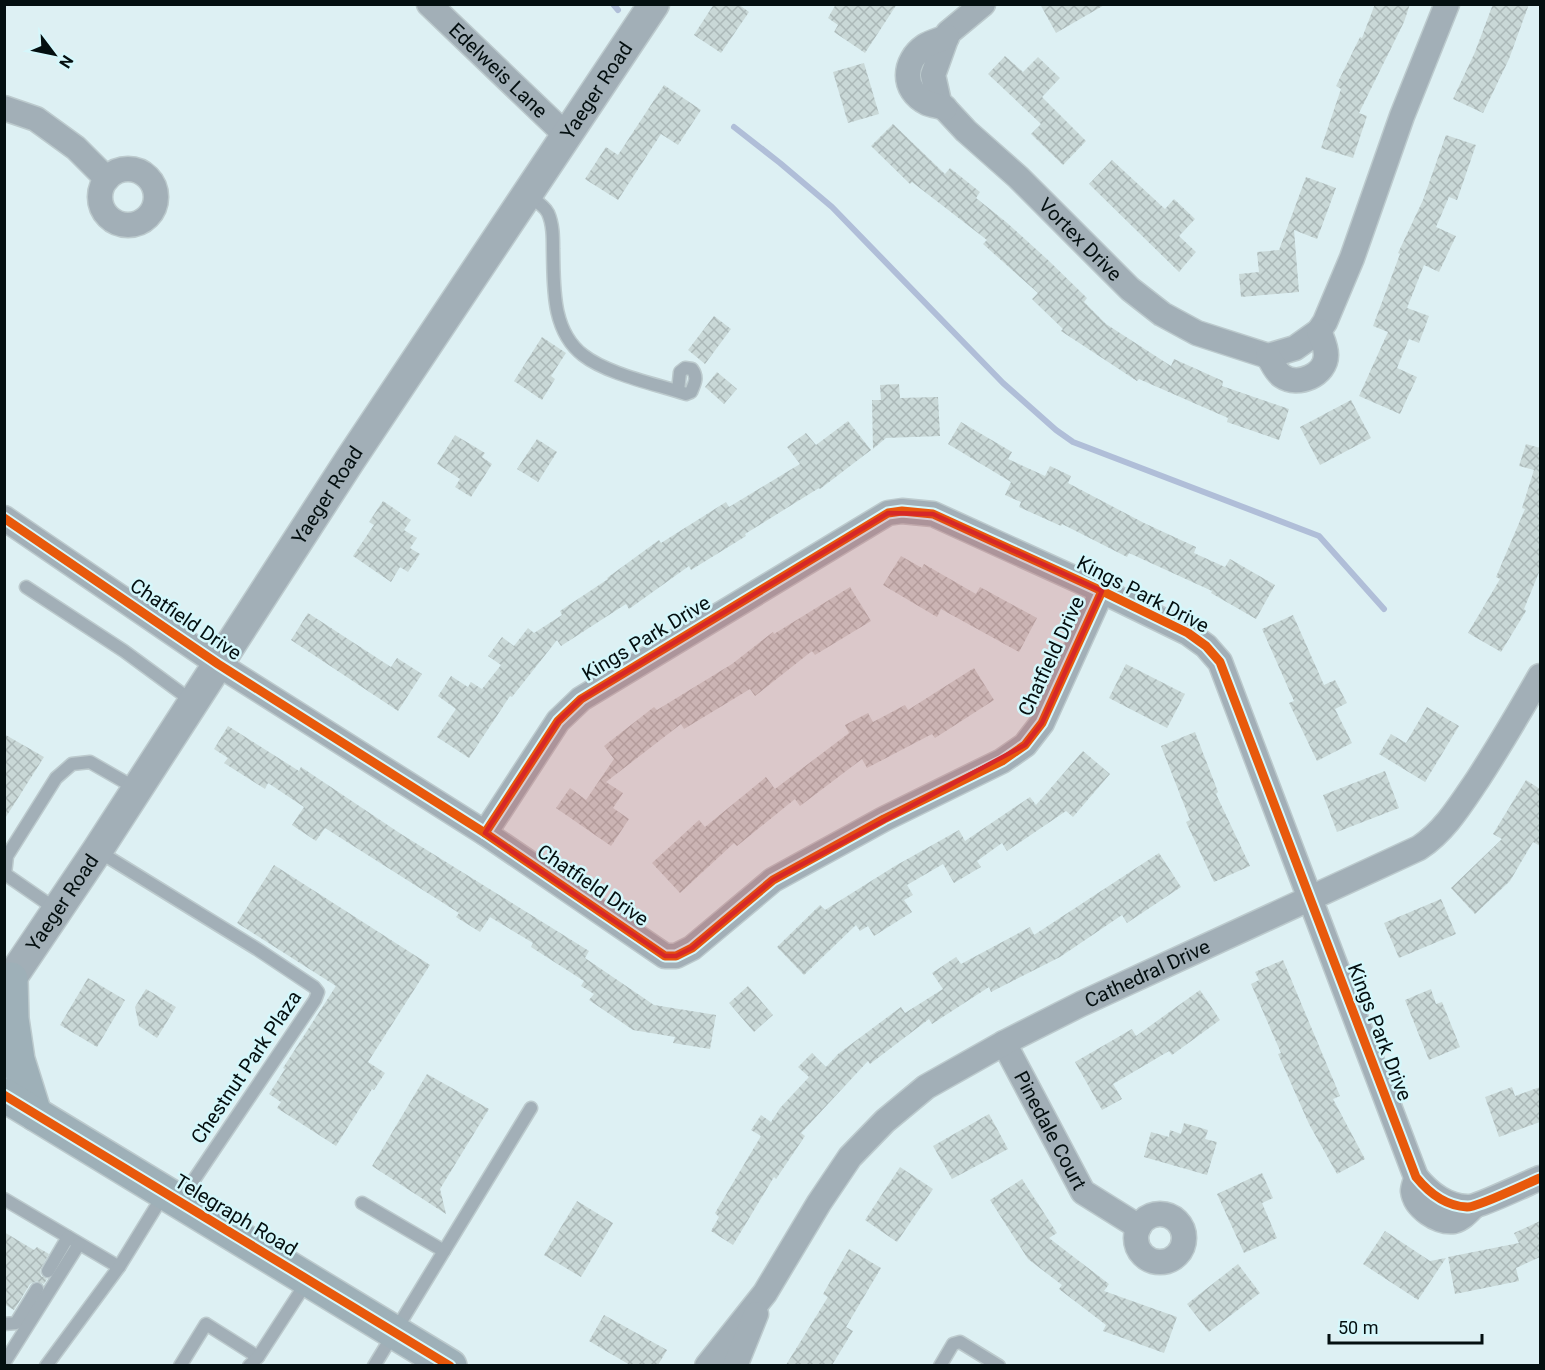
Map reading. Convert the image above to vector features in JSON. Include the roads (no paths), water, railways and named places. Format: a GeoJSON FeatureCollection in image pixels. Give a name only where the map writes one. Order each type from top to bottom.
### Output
{"type":"FeatureCollection","features":[{"type":"Feature","properties":{"kind":"main road"},"geometry":{"type":"LineString","coordinates":[[7,983],[18,1060],[20,1115]]}},
{"type":"Feature","properties":{"kind":"main road","name":"Telegraph Road"},"geometry":{"type":"LineString","coordinates":[[4,1095],[20,1115],[172,1198],[450,1365]]}},
{"type":"Feature","properties":{"kind":"street","name":"Edelweis Lane"},"geometry":{"type":"LineString","coordinates":[[429,4],[567,136]]}},
{"type":"Feature","properties":{"kind":"street","name":"Yaeger Road"},"geometry":{"type":"LineString","coordinates":[[7,983],[97,850],[350,460],[654,4]]}},
{"type":"Feature","properties":{"kind":"street"},"geometry":{"type":"LineString","coordinates":[[945,108],[927,103],[915,94],[908,82],[910,64],[925,46],[947,37],[948,33],[983,4]]}},
{"type":"Feature","properties":{"kind":"street"},"geometry":{"type":"LineString","coordinates":[[1319,332],[1325,344],[1326,357],[1321,368],[1313,376],[1302,380],[1282,376],[1268,356],[1295,348],[1319,332],[1325,322],[1352,258],[1402,116],[1447,4]]}},
{"type":"Feature","properties":{"kind":"street","name":"Vortex Drive"},"geometry":{"type":"LineString","coordinates":[[947,37],[933,75],[939,102],[966,130],[1018,177],[1130,289],[1162,314],[1197,333],[1268,356]]}},
{"type":"Feature","properties":{"kind":"street"},"geometry":{"type":"LineString","coordinates":[[4,108],[36,119],[76,148],[106,179]]}},
{"type":"Feature","properties":{"kind":"street","name":"Kings Park Drive"},"geometry":{"type":"LineString","coordinates":[[485,833],[558,721],[581,699],[888,513],[902,511],[933,514],[1102,591],[1188,633],[1206,646],[1220,662],[1416,1177],[1427,1190],[1449,1203],[1469,1208],[1540,1178]]}},
{"type":"Feature","properties":{"kind":"street","name":"Chatfield Drive"},"geometry":{"type":"LineString","coordinates":[[4,518],[218,664],[485,833],[665,956],[676,956],[692,948],[773,880],[884,819],[1002,761],[1025,745],[1042,723],[1102,591]]}},
{"type":"Feature","properties":{"kind":"street","name":"Cathedral Drive"},"geometry":{"type":"LineString","coordinates":[[707,1365],[765,1293],[819,1203],[850,1157],[885,1121],[927,1087],[1004,1043],[1081,1004],[1432,840],[1456,812],[1501,744],[1540,676]]}},
{"type":"Feature","properties":{"kind":"street","name":"Pinedale Court"},"geometry":{"type":"LineString","coordinates":[[1004,1043],[1083,1192],[1139,1227]]}},
{"type":"Feature","properties":{"kind":"street","name":"Cathedral Drive"},"geometry":{"type":"LineString","coordinates":[[735,1365],[765,1293]]}},
{"type":"Feature","properties":{"kind":"lane"},"geometry":{"type":"LineString","coordinates":[[527,195],[542,206],[549,218],[552,232],[555,304],[568,341],[585,357],[616,371],[678,391]]}},
{"type":"Feature","properties":{"kind":"lane"},"geometry":{"type":"LineString","coordinates":[[26,587],[124,651],[193,702]]}},
{"type":"Feature","properties":{"kind":"lane"},"geometry":{"type":"LineString","coordinates":[[57,910],[5,874],[7,856],[56,778],[72,764],[90,762],[137,789]]}},
{"type":"Feature","properties":{"kind":"lane","name":"Chestnut Park Plaza"},"geometry":{"type":"LineString","coordinates":[[97,850],[257,949],[318,992],[315,1000],[172,1198]]}},
{"type":"Feature","properties":{"kind":"lane"},"geometry":{"type":"LineString","coordinates":[[374,1365],[531,1108]]}},
{"type":"Feature","properties":{"kind":"lane"},"geometry":{"type":"LineString","coordinates":[[46,1365],[172,1198]]}},
{"type":"Feature","properties":{"kind":"lane"},"geometry":{"type":"LineString","coordinates":[[5,1200],[118,1267]]}},
{"type":"Feature","properties":{"kind":"lane"},"geometry":{"type":"LineString","coordinates":[[362,1203],[444,1251]]}},
{"type":"Feature","properties":{"kind":"lane"},"geometry":{"type":"LineString","coordinates":[[48,1271],[74,1240]]}},
{"type":"Feature","properties":{"kind":"lane"},"geometry":{"type":"LineString","coordinates":[[8,1362],[74,1240]]}},
{"type":"Feature","properties":{"kind":"lane"},"geometry":{"type":"LineString","coordinates":[[249,1365],[258,1357],[309,1279]]}},
{"type":"Feature","properties":{"kind":"lane"},"geometry":{"type":"LineString","coordinates":[[4,1324],[16,1323],[37,1289]]}},
{"type":"Feature","properties":{"kind":"lane"},"geometry":{"type":"LineString","coordinates":[[180,1365],[206,1324],[258,1357]]}},
{"type":"Feature","properties":{"kind":"lane"},"geometry":{"type":"LineString","coordinates":[[940,1365],[953,1344],[960,1342],[999,1365]]}},
{"type":"Feature","properties":{"kind":"waterway"},"geometry":{"type":"LineString","coordinates":[[613,4],[618,10]]}},
{"type":"Feature","properties":{"kind":"waterway"},"geometry":{"type":"LineString","coordinates":[[734,127],[832,207],[1003,383],[1056,430],[1073,442],[1319,536],[1384,609]]}}]}
